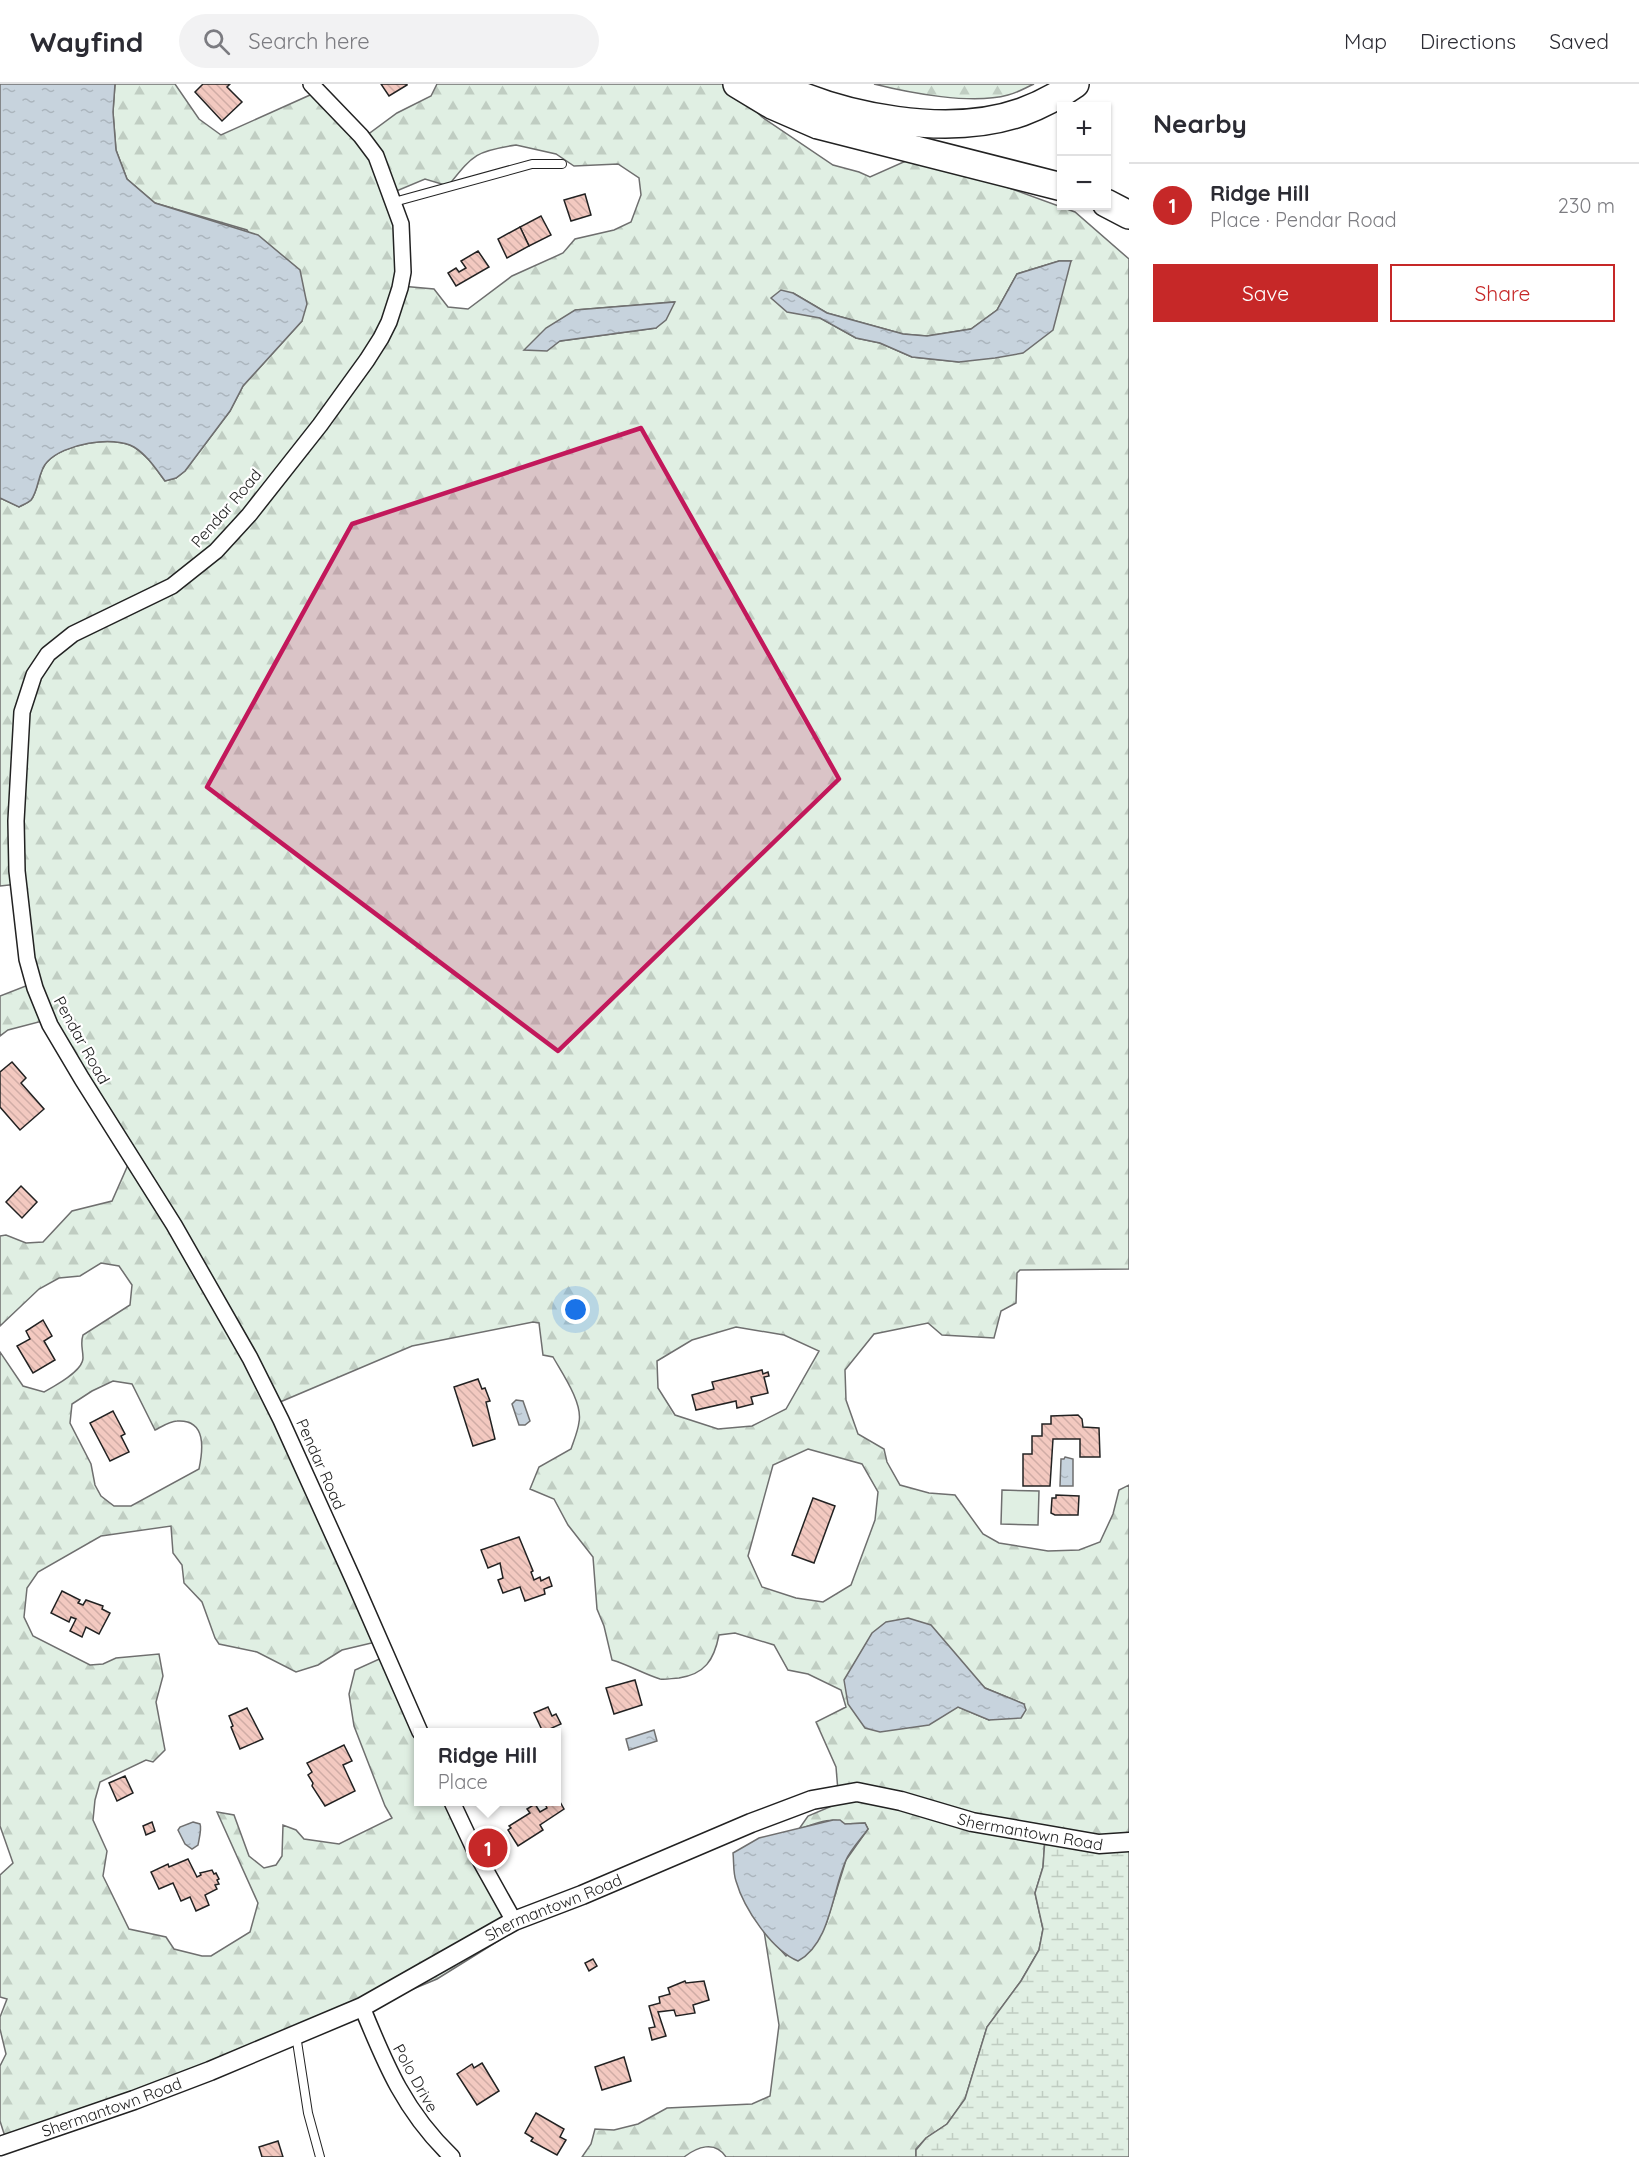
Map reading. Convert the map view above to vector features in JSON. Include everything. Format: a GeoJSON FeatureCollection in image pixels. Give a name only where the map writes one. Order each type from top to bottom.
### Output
{"type":"FeatureCollection","features":[{"type":"Feature","properties":{"kind":"highway"},"geometry":{"type":"LineString","coordinates":[[738,84],[785,112],[828,129],[1057,187]]}},
{"type":"Feature","properties":{"kind":"highway"},"geometry":{"type":"LineString","coordinates":[[775,84],[792,92],[857,113],[889,119],[948,123],[999,118],[1021,112],[1043,104],[1075,84]]}},
{"type":"Feature","properties":{"kind":"highway"},"geometry":{"type":"LineString","coordinates":[[1111,205],[1129,215]]}},
{"type":"Feature","properties":{"kind":"street","name":"Pendar Road"},"geometry":{"type":"LineString","coordinates":[[311,84],[361,136],[376,156],[401,224],[403,272],[400,288],[381,338],[320,425],[249,515],[216,551],[172,586],[73,634],[48,654],[34,675],[22,712],[16,821],[17,871],[27,958],[42,1006],[82,1079],[174,1225],[250,1358],[353,1578],[418,1728]]}},
{"type":"Feature","properties":{"kind":"street","name":"Shermantown Road"},"geometry":{"type":"LineString","coordinates":[[0,2146],[134,2100],[296,2036],[362,2007],[514,1921],[812,1800],[856,1792],[901,1801],[972,1822],[1100,1844],[1129,1842]]}},
{"type":"Feature","properties":{"kind":"street"},"geometry":{"type":"LineString","coordinates":[[454,1806],[476,1853],[514,1921]]}},
{"type":"Feature","properties":{"kind":"street","name":"Polo Drive"},"geometry":{"type":"LineString","coordinates":[[362,2007],[389,2073],[405,2101],[420,2123],[452,2157]]}},
{"type":"Feature","properties":{"kind":"lane"},"geometry":{"type":"LineString","coordinates":[[394,202],[532,164],[562,164]]}},
{"type":"Feature","properties":{"kind":"lane"},"geometry":{"type":"LineString","coordinates":[[296,2036],[308,2113],[320,2157]]}},
{"type":"Feature","properties":{"kind":"highlighted area"},"geometry":{"type":"Polygon","coordinates":[[[641,428],[839,779],[558,1051],[207,787],[352,524],[641,428]]]}},
{"type":"Feature","properties":{"kind":"green space"},"geometry":{"type":"Polygon","coordinates":[[[115,84],[175,84],[199,119],[221,135],[319,91],[367,135],[397,113],[431,96],[437,84],[727,84],[762,117],[833,165],[870,177],[908,160],[976,176],[1057,205],[1057,210],[1075,212],[1129,259],[1129,1269],[1020,1270],[1017,1273],[1016,1303],[1001,1311],[994,1338],[942,1335],[928,1323],[874,1334],[845,1370],[846,1400],[858,1434],[884,1449],[887,1462],[900,1485],[929,1493],[955,1495],[983,1534],[999,1543],[1048,1551],[1079,1550],[1100,1542],[1113,1514],[1119,1490],[1129,1485],[1129,1841],[1045,1838],[1043,1867],[1035,1893],[1043,1929],[1039,1950],[1021,1981],[987,2027],[965,2099],[947,2124],[926,2138],[916,2149],[916,2157],[726,2157],[717,2148],[706,2147],[694,2150],[684,2157],[582,2157],[591,2144],[595,2129],[614,2130],[638,2124],[667,2108],[752,2104],[770,2096],[779,2025],[764,1931],[786,1956],[826,1924],[846,1860],[868,1829],[865,1823],[845,1824],[835,1820],[799,1829],[808,1816],[839,1803],[836,1767],[816,1722],[846,1707],[841,1690],[808,1674],[788,1670],[774,1645],[735,1633],[719,1635],[714,1652],[707,1664],[696,1673],[679,1678],[660,1679],[612,1660],[604,1626],[597,1609],[593,1557],[568,1525],[554,1499],[530,1489],[539,1467],[571,1449],[579,1422],[578,1406],[571,1388],[553,1357],[543,1355],[539,1323],[533,1322],[412,1346],[273,1405],[380,1641],[342,1650],[318,1665],[296,1672],[257,1652],[219,1644],[202,1602],[184,1583],[182,1565],[173,1553],[171,1526],[101,1536],[38,1572],[27,1588],[24,1617],[33,1636],[90,1665],[103,1664],[116,1658],[159,1654],[163,1676],[156,1702],[165,1750],[153,1762],[146,1760],[100,1782],[95,1800],[93,1820],[107,1851],[103,1876],[129,1929],[166,1937],[174,1949],[202,1956],[211,1956],[250,1932],[258,1903],[217,1812],[234,1815],[249,1856],[264,1868],[276,1865],[282,1856],[283,1825],[296,1830],[304,1839],[339,1844],[392,1818],[385,1806],[354,1726],[349,1694],[355,1670],[386,1656],[417,1728],[414,1728],[414,1806],[454,1806],[511,1933],[437,1979],[372,2006],[7,2143],[0,2121],[0,2066],[6,2054],[0,2029],[0,2017],[7,1999],[0,1997],[0,1875],[13,1863],[0,1826],[0,1352],[23,1386],[44,1392],[68,1378],[82,1363],[83,1335],[130,1305],[132,1285],[119,1266],[101,1263],[80,1276],[59,1278],[39,1289],[0,1326],[0,1236],[6,1235],[26,1243],[43,1242],[72,1211],[112,1201],[131,1158],[46,1020],[8,1030],[0,1036],[0,996],[31,984],[18,884],[0,886],[0,498],[19,507],[27,503],[34,496],[42,470],[47,462],[64,450],[89,443],[125,443],[139,450],[165,481],[176,478],[185,471],[230,411],[243,386],[302,321],[247,230],[155,203],[127,179],[116,150],[113,112],[115,84]],[[516,145],[483,152],[463,167],[448,186],[425,179],[394,192],[401,286],[434,289],[448,307],[468,309],[512,276],[563,253],[575,239],[614,230],[631,222],[641,195],[639,178],[618,164],[574,166],[556,154],[516,145]],[[1059,261],[1017,274],[997,310],[971,329],[927,336],[903,334],[827,313],[793,293],[820,318],[856,338],[880,343],[912,357],[959,362],[1071,261],[1059,261]],[[674,302],[576,310],[560,341],[656,328],[674,302]],[[736,1327],[692,1340],[657,1361],[658,1388],[675,1415],[718,1429],[752,1426],[786,1409],[819,1351],[784,1335],[736,1327]],[[113,1381],[72,1404],[70,1423],[91,1464],[95,1485],[101,1496],[114,1506],[131,1506],[199,1469],[201,1437],[194,1425],[187,1422],[169,1423],[155,1430],[132,1384],[113,1381]],[[808,1449],[773,1465],[748,1556],[762,1587],[796,1598],[823,1602],[851,1585],[875,1520],[878,1492],[862,1464],[808,1449]],[[975,1679],[958,1707],[989,1720],[1024,1704],[985,1688],[975,1679]]]}},
{"type":"Feature","properties":{"kind":"green space"},"geometry":{"type":"Polygon","coordinates":[[[874,84],[1034,84],[1008,95],[977,99],[923,94],[874,84]]]}},
{"type":"Feature","properties":{"kind":"green space"},"geometry":{"type":"Polygon","coordinates":[[[1002,1490],[1039,1491],[1038,1525],[1001,1524],[1002,1490]]]}},
{"type":"Feature","properties":{"kind":"green space"},"geometry":{"type":"Polygon","coordinates":[[[1045,1838],[1129,1841],[1129,2157],[916,2157],[916,2150],[926,2138],[947,2124],[965,2099],[987,2027],[1021,1981],[1039,1950],[1043,1929],[1035,1893],[1043,1867],[1045,1838]]]}},
{"type":"Feature","properties":{"kind":"water"},"geometry":{"type":"Polygon","coordinates":[[[0,84],[115,84],[113,112],[116,150],[127,179],[155,203],[258,235],[300,270],[307,304],[302,321],[243,386],[230,411],[185,471],[176,478],[165,481],[139,450],[125,443],[89,443],[64,450],[47,462],[42,470],[34,496],[27,503],[19,507],[0,498],[0,84]]]}},
{"type":"Feature","properties":{"kind":"water"},"geometry":{"type":"Polygon","coordinates":[[[1059,261],[1071,261],[1053,330],[1023,353],[995,358],[959,362],[912,357],[880,343],[856,338],[820,318],[787,312],[771,298],[781,290],[793,293],[827,313],[903,334],[927,336],[971,329],[997,310],[1017,274],[1059,261]]]}},
{"type":"Feature","properties":{"kind":"water"},"geometry":{"type":"Polygon","coordinates":[[[675,302],[666,320],[656,328],[560,341],[547,351],[524,350],[546,328],[575,310],[675,302]]]}},
{"type":"Feature","properties":{"kind":"water"},"geometry":{"type":"Polygon","coordinates":[[[516,1400],[523,1401],[530,1421],[525,1425],[519,1425],[512,1404],[516,1400]]]}},
{"type":"Feature","properties":{"kind":"water"},"geometry":{"type":"Polygon","coordinates":[[[1065,1457],[1073,1459],[1073,1486],[1060,1486],[1061,1459],[1065,1457]]]}},
{"type":"Feature","properties":{"kind":"water"},"geometry":{"type":"Polygon","coordinates":[[[908,1618],[931,1625],[985,1688],[1024,1704],[1026,1710],[1021,1718],[989,1720],[958,1707],[929,1725],[880,1732],[865,1728],[848,1704],[844,1680],[872,1633],[886,1622],[908,1618]]]}},
{"type":"Feature","properties":{"kind":"water"},"geometry":{"type":"Polygon","coordinates":[[[654,1730],[657,1741],[629,1750],[626,1739],[654,1730]]]}},
{"type":"Feature","properties":{"kind":"water"},"geometry":{"type":"Polygon","coordinates":[[[840,1820],[845,1824],[865,1823],[868,1829],[846,1860],[824,1929],[809,1953],[798,1961],[778,1948],[752,1916],[736,1881],[733,1853],[759,1838],[840,1820]]]}},
{"type":"Feature","properties":{"kind":"water"},"geometry":{"type":"Polygon","coordinates":[[[193,1822],[200,1824],[201,1828],[198,1845],[192,1849],[185,1844],[178,1830],[193,1822]]]}},
{"type":"Feature","properties":{"kind":"building"},"geometry":{"type":"Polygon","coordinates":[[[203,84],[230,84],[227,87],[242,102],[222,121],[195,92],[203,84]]]}},
{"type":"Feature","properties":{"kind":"building"},"geometry":{"type":"Polygon","coordinates":[[[381,84],[407,84],[407,85],[389,96],[381,84]]]}},
{"type":"Feature","properties":{"kind":"building"},"geometry":{"type":"Polygon","coordinates":[[[585,194],[591,215],[571,221],[564,200],[585,194]]]}},
{"type":"Feature","properties":{"kind":"building"},"geometry":{"type":"Polygon","coordinates":[[[541,216],[551,235],[529,246],[520,227],[541,216]]]}},
{"type":"Feature","properties":{"kind":"building"},"geometry":{"type":"Polygon","coordinates":[[[520,227],[529,246],[507,258],[498,239],[520,227]]]}},
{"type":"Feature","properties":{"kind":"building"},"geometry":{"type":"Polygon","coordinates":[[[478,251],[489,267],[456,286],[448,273],[456,268],[459,272],[466,268],[461,261],[478,251]]]}},
{"type":"Feature","properties":{"kind":"building"},"geometry":{"type":"Polygon","coordinates":[[[12,1062],[26,1078],[21,1083],[44,1109],[20,1130],[0,1107],[0,1072],[12,1062]]]}},
{"type":"Feature","properties":{"kind":"building"},"geometry":{"type":"Polygon","coordinates":[[[21,1186],[37,1202],[22,1218],[6,1202],[21,1186]]]}},
{"type":"Feature","properties":{"kind":"building"},"geometry":{"type":"Polygon","coordinates":[[[43,1320],[52,1336],[44,1341],[55,1360],[33,1373],[17,1346],[30,1339],[26,1331],[43,1320]]]}},
{"type":"Feature","properties":{"kind":"building"},"geometry":{"type":"Polygon","coordinates":[[[762,1370],[763,1374],[768,1372],[769,1376],[764,1377],[768,1393],[751,1397],[753,1404],[737,1408],[736,1401],[696,1410],[692,1395],[714,1389],[712,1382],[762,1370]]]}},
{"type":"Feature","properties":{"kind":"building"},"geometry":{"type":"Polygon","coordinates":[[[478,1379],[482,1389],[485,1388],[490,1401],[486,1402],[495,1439],[473,1446],[454,1387],[478,1379]]]}},
{"type":"Feature","properties":{"kind":"building"},"geometry":{"type":"Polygon","coordinates":[[[113,1411],[125,1434],[121,1436],[129,1452],[110,1461],[90,1423],[113,1411]]]}},
{"type":"Feature","properties":{"kind":"building"},"geometry":{"type":"Polygon","coordinates":[[[1078,1415],[1082,1419],[1083,1427],[1099,1428],[1100,1457],[1080,1457],[1080,1439],[1053,1439],[1050,1486],[1023,1486],[1023,1454],[1032,1454],[1032,1436],[1042,1436],[1042,1424],[1051,1424],[1051,1416],[1078,1415]]]}},
{"type":"Feature","properties":{"kind":"building"},"geometry":{"type":"Polygon","coordinates":[[[1056,1495],[1079,1496],[1078,1515],[1051,1513],[1052,1498],[1056,1498],[1056,1495]]]}},
{"type":"Feature","properties":{"kind":"building"},"geometry":{"type":"Polygon","coordinates":[[[813,1498],[835,1506],[814,1563],[792,1555],[813,1498]]]}},
{"type":"Feature","properties":{"kind":"building"},"geometry":{"type":"Polygon","coordinates":[[[519,1537],[533,1571],[531,1572],[534,1580],[540,1577],[541,1581],[549,1577],[552,1586],[544,1589],[545,1594],[525,1601],[520,1587],[503,1593],[498,1580],[503,1578],[500,1563],[488,1568],[481,1550],[519,1537]]]}},
{"type":"Feature","properties":{"kind":"building"},"geometry":{"type":"Polygon","coordinates":[[[62,1591],[80,1600],[78,1603],[83,1605],[86,1600],[103,1606],[102,1609],[110,1613],[99,1634],[86,1627],[82,1637],[70,1631],[76,1619],[71,1617],[69,1622],[51,1613],[62,1591]]]}},
{"type":"Feature","properties":{"kind":"building"},"geometry":{"type":"Polygon","coordinates":[[[635,1680],[642,1705],[614,1714],[606,1688],[635,1680]]]}},
{"type":"Feature","properties":{"kind":"building"},"geometry":{"type":"Polygon","coordinates":[[[548,1707],[552,1716],[556,1714],[561,1724],[552,1728],[541,1728],[534,1713],[548,1707]]]}},
{"type":"Feature","properties":{"kind":"building"},"geometry":{"type":"Polygon","coordinates":[[[247,1708],[263,1739],[240,1749],[229,1716],[247,1708]]]}},
{"type":"Feature","properties":{"kind":"building"},"geometry":{"type":"Polygon","coordinates":[[[344,1745],[352,1761],[343,1765],[355,1791],[325,1806],[312,1786],[313,1783],[308,1775],[312,1772],[307,1763],[344,1745]]]}},
{"type":"Feature","properties":{"kind":"building"},"geometry":{"type":"Polygon","coordinates":[[[125,1776],[133,1793],[117,1801],[109,1783],[125,1776]]]}},
{"type":"Feature","properties":{"kind":"building"},"geometry":{"type":"Polygon","coordinates":[[[561,1804],[564,1809],[540,1825],[543,1830],[518,1846],[508,1830],[511,1828],[509,1826],[530,1813],[527,1809],[532,1806],[536,1806],[540,1812],[547,1808],[546,1806],[561,1806],[561,1804]]]}},
{"type":"Feature","properties":{"kind":"building"},"geometry":{"type":"Polygon","coordinates":[[[152,1822],[155,1831],[146,1835],[143,1826],[152,1822]]]}},
{"type":"Feature","properties":{"kind":"building"},"geometry":{"type":"Polygon","coordinates":[[[188,1859],[197,1877],[201,1875],[200,1873],[212,1870],[219,1879],[217,1880],[219,1884],[215,1885],[217,1889],[205,1895],[209,1905],[196,1911],[190,1897],[181,1901],[173,1883],[159,1889],[151,1872],[168,1864],[169,1867],[188,1859]]]}},
{"type":"Feature","properties":{"kind":"building"},"geometry":{"type":"Polygon","coordinates":[[[593,1959],[597,1966],[589,1971],[585,1963],[593,1959]]]}},
{"type":"Feature","properties":{"kind":"building"},"geometry":{"type":"Polygon","coordinates":[[[685,1981],[686,1983],[704,1981],[709,2000],[693,2005],[695,2013],[676,2016],[674,2010],[658,2012],[666,2036],[652,2040],[649,2028],[655,2027],[649,2006],[660,2003],[659,1997],[670,1994],[668,1988],[685,1981]]]}},
{"type":"Feature","properties":{"kind":"building"},"geometry":{"type":"Polygon","coordinates":[[[624,2057],[631,2081],[602,2090],[595,2067],[624,2057]]]}},
{"type":"Feature","properties":{"kind":"building"},"geometry":{"type":"Polygon","coordinates":[[[482,2063],[499,2091],[477,2105],[457,2074],[472,2064],[474,2068],[482,2063]]]}},
{"type":"Feature","properties":{"kind":"building"},"geometry":{"type":"Polygon","coordinates":[[[536,2113],[564,2129],[560,2137],[566,2140],[557,2155],[531,2141],[533,2138],[525,2133],[536,2113]]]}},
{"type":"Feature","properties":{"kind":"building"},"geometry":{"type":"Polygon","coordinates":[[[278,2141],[283,2157],[262,2157],[259,2147],[278,2141]]]}},
{"type":"Feature","properties":{"kind":"place","name":"Ridge Hill"},"geometry":{"type":"Point","coordinates":[488,1848]}}]}
